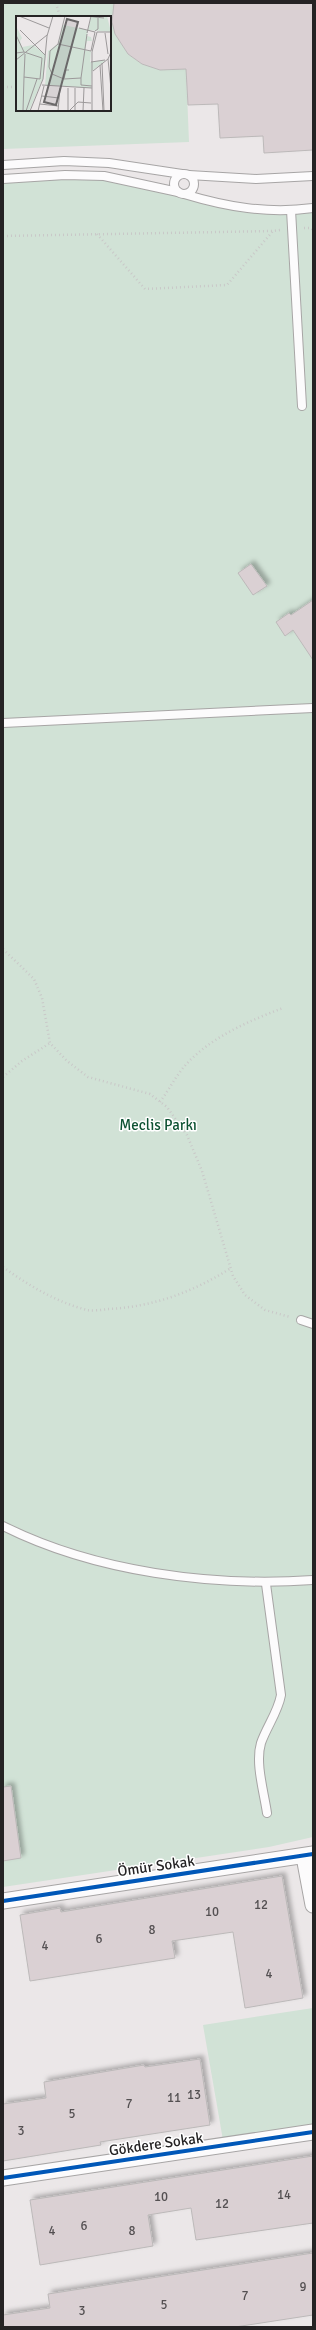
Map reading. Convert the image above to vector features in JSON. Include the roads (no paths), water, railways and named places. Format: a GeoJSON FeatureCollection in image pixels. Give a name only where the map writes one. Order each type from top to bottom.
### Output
{"type":"FeatureCollection","features":[{"type":"Feature","properties":{"kind":"street","name":"Ömür Sokak"},"geometry":{"type":"LineString","coordinates":[[3,1901],[308,1855]]}},
{"type":"Feature","properties":{"kind":"street"},"geometry":{"type":"LineString","coordinates":[[308,1855],[313,1905]]}},
{"type":"Feature","properties":{"kind":"street","name":"Gökdere Sokak"},"geometry":{"type":"LineString","coordinates":[[3,2178],[313,2132]]}},
{"type":"Feature","properties":{"kind":"lane"},"geometry":{"type":"LineString","coordinates":[[3,164],[64,161],[109,163],[186,174],[256,179],[313,176]]}},
{"type":"Feature","properties":{"kind":"lane"},"geometry":{"type":"LineString","coordinates":[[181,193],[174,186],[174,180],[186,174]]}},
{"type":"Feature","properties":{"kind":"lane"},"geometry":{"type":"LineString","coordinates":[[181,193],[191,192],[194,186],[193,179],[186,174]]}},
{"type":"Feature","properties":{"kind":"lane"},"geometry":{"type":"LineString","coordinates":[[3,178],[65,175],[104,176],[181,193],[225,205],[249,209],[291,210],[313,208]]}},
{"type":"Feature","properties":{"kind":"lane"},"geometry":{"type":"LineString","coordinates":[[291,210],[302,406]]}},
{"type":"Feature","properties":{"kind":"lane"},"geometry":{"type":"LineString","coordinates":[[3,723],[313,708]]}},
{"type":"Feature","properties":{"kind":"lane"},"geometry":{"type":"LineString","coordinates":[[301,1320],[313,1324]]}},
{"type":"Feature","properties":{"kind":"lane"},"geometry":{"type":"LineString","coordinates":[[3,1526],[46,1545],[85,1557],[135,1569],[185,1578],[266,1584],[313,1580]]}},
{"type":"Feature","properties":{"kind":"lane"},"geometry":{"type":"LineString","coordinates":[[266,1584],[281,1695],[279,1707],[261,1743],[259,1755],[267,1813]]}},
{"type":"Feature","properties":{"kind":"park label","name":"Meclis Parkı"},"geometry":{"type":"Point","coordinates":[158,1125]}}]}
